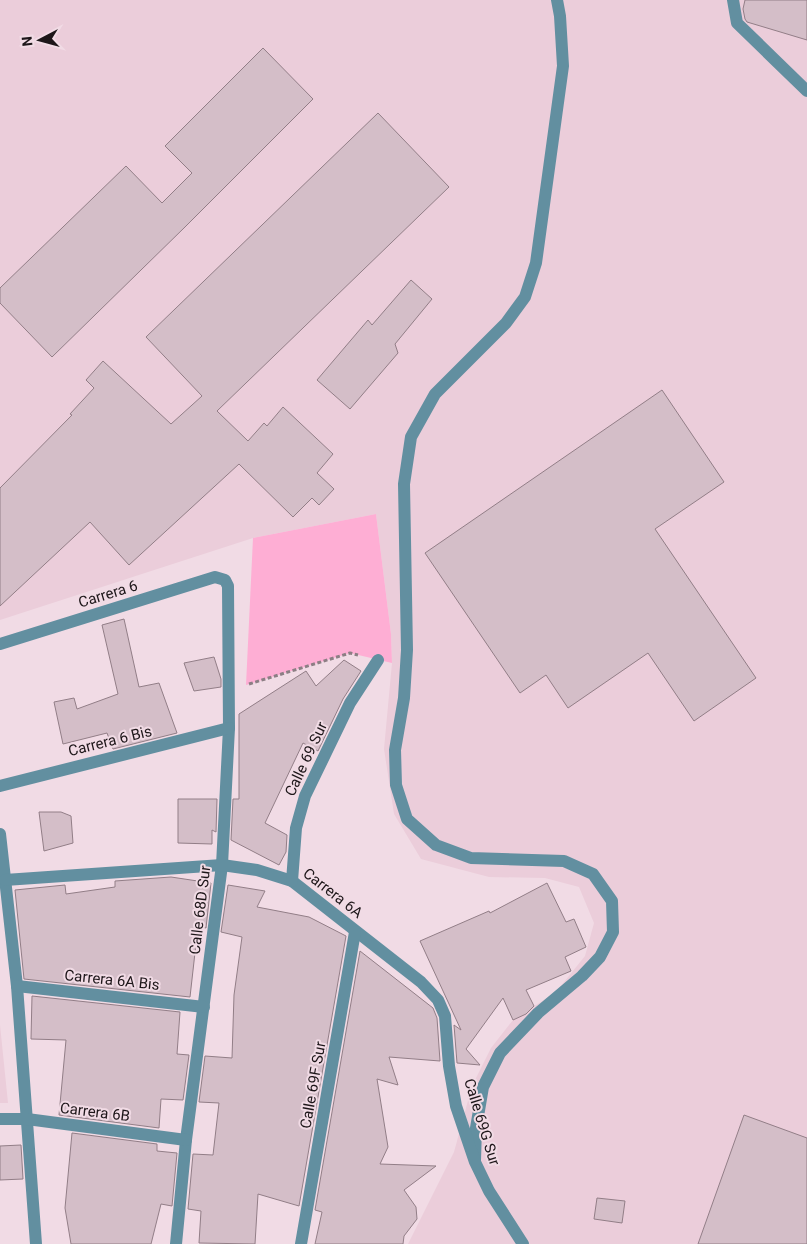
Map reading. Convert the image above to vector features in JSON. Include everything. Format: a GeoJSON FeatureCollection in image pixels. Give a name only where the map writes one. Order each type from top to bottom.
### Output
{"type":"FeatureCollection","features":[{"type":"Feature","properties":{"kind":"street"},"geometry":{"type":"LineString","coordinates":[[475,1162],[476,1128],[483,1087],[500,1053],[538,1013],[582,976],[600,957],[613,932],[612,901],[593,874],[564,861],[470,858],[436,845],[407,819],[396,785],[395,750],[404,698],[407,650],[404,484],[412,437],[435,394],[506,323],[525,297],[536,263],[563,66],[560,16],[557,0]]}},
{"type":"Feature","properties":{"kind":"street"},"geometry":{"type":"LineString","coordinates":[[733,0],[737,23],[807,90]]}},
{"type":"Feature","properties":{"kind":"street","name":"Carrera 6"},"geometry":{"type":"LineString","coordinates":[[0,644],[215,578],[225,580]]}},
{"type":"Feature","properties":{"kind":"street","name":"Calle 68D Sur"},"geometry":{"type":"LineString","coordinates":[[176,1244],[186,1140],[222,865],[229,728],[228,586],[225,580]]}},
{"type":"Feature","properties":{"kind":"street","name":"Calle 69 Sur"},"geometry":{"type":"LineString","coordinates":[[292,881],[296,828],[304,796],[350,704],[378,660]]}},
{"type":"Feature","properties":{"kind":"street","name":"Carrera 6 Bis"},"geometry":{"type":"LineString","coordinates":[[0,786],[229,728]]}},
{"type":"Feature","properties":{"kind":"street"},"geometry":{"type":"LineString","coordinates":[[0,834],[17,986],[36,1244]]}},
{"type":"Feature","properties":{"kind":"street","name":"Carrera 6A"},"geometry":{"type":"LineString","coordinates":[[5,880],[222,865],[257,870],[292,881],[421,982],[438,1000]]}},
{"type":"Feature","properties":{"kind":"street","name":"Calle 69F Sur"},"geometry":{"type":"LineString","coordinates":[[302,1244],[355,932]]}},
{"type":"Feature","properties":{"kind":"street","name":"Carrera 6A Bis"},"geometry":{"type":"LineString","coordinates":[[17,986],[204,1006]]}},
{"type":"Feature","properties":{"kind":"street","name":"Calle 69G Sur"},"geometry":{"type":"LineString","coordinates":[[438,1000],[445,1016],[449,1066],[456,1106],[475,1162],[489,1191],[523,1244]]}},
{"type":"Feature","properties":{"kind":"street","name":"Carrera 6B"},"geometry":{"type":"LineString","coordinates":[[0,1119],[27,1119],[186,1140]]}},
{"type":"Feature","properties":{"kind":"path"},"geometry":{"type":"LineString","coordinates":[[229,691],[350,654],[378,660]]}},
{"type":"Feature","properties":{"kind":"shaded area"},"geometry":{"type":"Polygon","coordinates":[[[0,0],[807,0],[807,1244],[408,1244],[454,1152],[472,1086],[491,1048],[513,1020],[556,992],[585,956],[594,923],[579,887],[545,878],[489,877],[421,859],[394,814],[384,749],[392,663],[391,634],[376,514],[253,538],[0,620],[0,0]]]}},
{"type":"Feature","properties":{"kind":"shaded area"},"geometry":{"type":"Polygon","coordinates":[[[376,514],[391,634],[392,663],[350,653],[246,685],[253,538],[376,514]]]}},
{"type":"Feature","properties":{"kind":"shaded area"},"geometry":{"type":"Polygon","coordinates":[[[0,1025],[8,1103],[0,1103],[0,1025]]]}},
{"type":"Feature","properties":{"kind":"building"},"geometry":{"type":"Polygon","coordinates":[[[745,0],[807,0],[807,40],[747,22],[743,9],[745,0]]]}},
{"type":"Feature","properties":{"kind":"building"},"geometry":{"type":"Polygon","coordinates":[[[263,48],[313,99],[52,357],[0,303],[0,288],[126,166],[162,203],[192,173],[165,146],[263,48]]]}},
{"type":"Feature","properties":{"kind":"building"},"geometry":{"type":"Polygon","coordinates":[[[378,113],[449,187],[217,411],[248,441],[264,423],[267,426],[283,407],[333,454],[317,473],[334,489],[319,505],[312,498],[293,517],[239,464],[129,565],[90,522],[0,606],[0,488],[72,415],[70,414],[94,388],[86,380],[103,361],[171,424],[202,396],[146,337],[378,113]]]}},
{"type":"Feature","properties":{"kind":"building"},"geometry":{"type":"Polygon","coordinates":[[[411,280],[432,299],[395,344],[398,353],[350,409],[317,380],[368,320],[372,325],[411,280]]]}},
{"type":"Feature","properties":{"kind":"building"},"geometry":{"type":"Polygon","coordinates":[[[662,390],[724,482],[655,529],[756,678],[694,721],[648,653],[568,708],[546,675],[520,693],[425,553],[662,390]]]}},
{"type":"Feature","properties":{"kind":"building"},"geometry":{"type":"Polygon","coordinates":[[[124,619],[139,687],[159,683],[177,733],[113,749],[107,733],[63,744],[54,702],[74,698],[77,709],[118,694],[102,625],[124,619]]]}},
{"type":"Feature","properties":{"kind":"building"},"geometry":{"type":"Polygon","coordinates":[[[214,657],[221,679],[221,687],[194,691],[184,663],[214,657]]]}},
{"type":"Feature","properties":{"kind":"building"},"geometry":{"type":"Polygon","coordinates":[[[344,660],[361,671],[343,699],[318,751],[303,743],[265,823],[287,835],[286,852],[279,865],[231,840],[233,799],[239,799],[239,714],[306,671],[316,686],[344,660]]]}},
{"type":"Feature","properties":{"kind":"building"},"geometry":{"type":"Polygon","coordinates":[[[178,799],[217,799],[216,832],[212,830],[212,844],[178,843],[178,799]]]}},
{"type":"Feature","properties":{"kind":"building"},"geometry":{"type":"Polygon","coordinates":[[[39,812],[61,812],[71,816],[73,843],[44,851],[39,812]]]}},
{"type":"Feature","properties":{"kind":"building"},"geometry":{"type":"Polygon","coordinates":[[[171,877],[211,883],[206,928],[198,926],[190,997],[24,979],[15,890],[65,885],[66,894],[115,887],[115,881],[171,877]]]}},
{"type":"Feature","properties":{"kind":"building"},"geometry":{"type":"Polygon","coordinates":[[[547,883],[566,922],[574,919],[586,947],[565,957],[571,971],[526,990],[534,1006],[526,1014],[513,1020],[503,998],[466,1049],[480,1065],[457,1063],[454,1025],[461,1030],[420,941],[489,911],[490,913],[547,883]]]}},
{"type":"Feature","properties":{"kind":"building"},"geometry":{"type":"Polygon","coordinates":[[[228,885],[265,891],[257,907],[309,917],[346,936],[299,1206],[258,1194],[255,1244],[199,1243],[201,1211],[188,1209],[193,1154],[213,1155],[219,1103],[199,1102],[205,1056],[232,1058],[234,995],[242,937],[221,932],[228,885]]]}},
{"type":"Feature","properties":{"kind":"building"},"geometry":{"type":"Polygon","coordinates":[[[360,951],[433,1008],[437,1018],[440,1061],[389,1057],[398,1085],[377,1079],[388,1147],[380,1164],[436,1166],[404,1190],[416,1207],[417,1219],[404,1236],[403,1244],[315,1244],[322,1212],[315,1210],[360,951]]]}},
{"type":"Feature","properties":{"kind":"building"},"geometry":{"type":"Polygon","coordinates":[[[32,996],[180,1012],[177,1054],[189,1055],[183,1100],[161,1099],[159,1128],[59,1115],[66,1040],[31,1039],[32,996]]]}},
{"type":"Feature","properties":{"kind":"building"},"geometry":{"type":"Polygon","coordinates":[[[744,1115],[807,1138],[807,1244],[698,1244],[744,1115]]]}},
{"type":"Feature","properties":{"kind":"building"},"geometry":{"type":"Polygon","coordinates":[[[72,1133],[157,1144],[157,1151],[177,1153],[172,1206],[161,1204],[151,1244],[71,1244],[65,1208],[72,1133]]]}},
{"type":"Feature","properties":{"kind":"building"},"geometry":{"type":"Polygon","coordinates":[[[21,1145],[23,1179],[0,1180],[0,1146],[21,1145]]]}},
{"type":"Feature","properties":{"kind":"building"},"geometry":{"type":"Polygon","coordinates":[[[597,1198],[625,1201],[622,1223],[594,1219],[597,1198]]]}}]}
